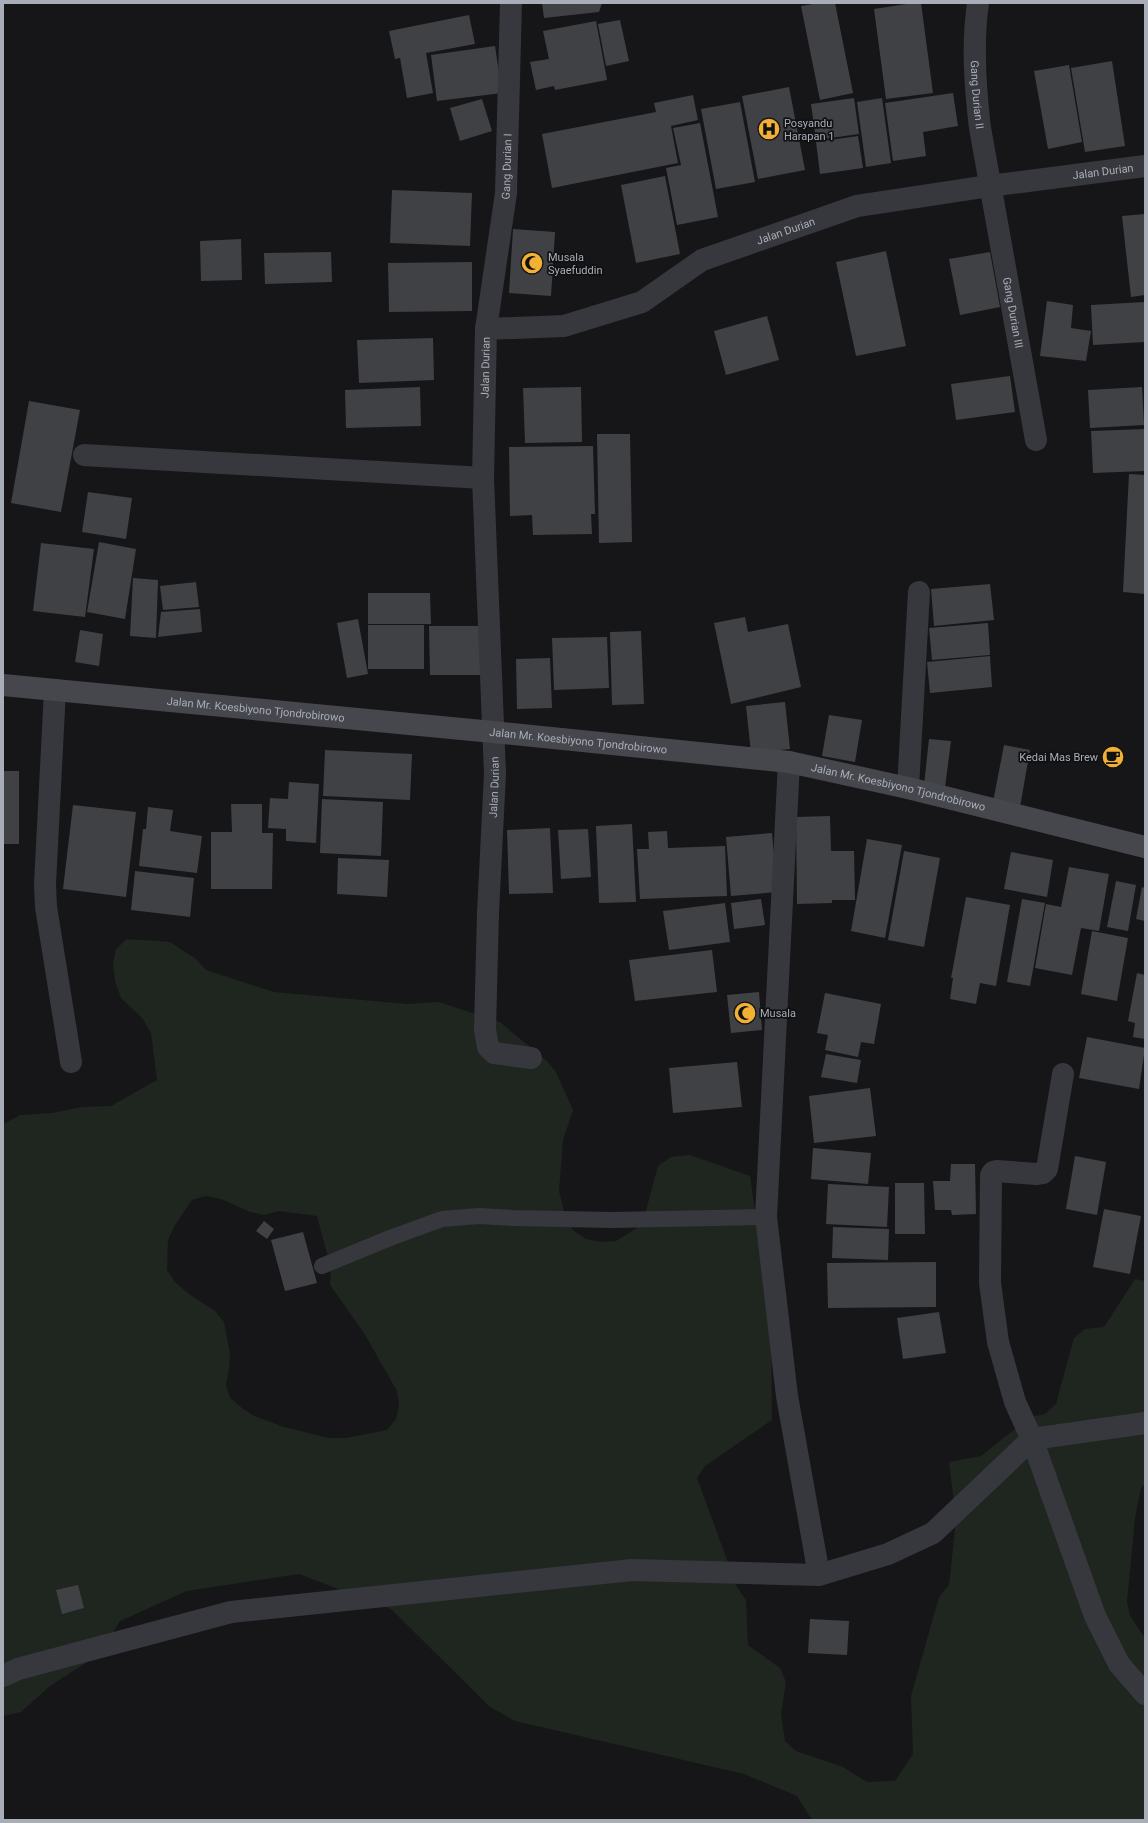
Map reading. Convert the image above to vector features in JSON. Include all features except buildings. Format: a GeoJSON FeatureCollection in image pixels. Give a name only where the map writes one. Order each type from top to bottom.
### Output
{"type":"FeatureCollection","features":[{"type":"Feature","properties":{"kind":"main road","name":"Jalan Mr. Koesbiyono Tjondrobirowo"},"geometry":{"type":"LineString","coordinates":[[3,685],[789,762],[908,788],[1145,847]]}},
{"type":"Feature","properties":{"kind":"street","name":"Gang Durian I"},"geometry":{"type":"LineString","coordinates":[[486,329],[506,193],[511,3]]}},
{"type":"Feature","properties":{"kind":"street","name":"Gang Durian II"},"geometry":{"type":"LineString","coordinates":[[978,3],[975,47],[975,88],[989,186]]}},
{"type":"Feature","properties":{"kind":"street","name":"Jalan Durian"},"geometry":{"type":"LineString","coordinates":[[531,1058],[494,1053],[488,1047],[485,1030],[488,913],[495,774],[484,478],[486,329],[564,326],[642,302],[702,260],[857,206],[989,186],[1145,166]]}},
{"type":"Feature","properties":{"kind":"street","name":"Gang Durian III"},"geometry":{"type":"LineString","coordinates":[[989,186],[1036,440]]}},
{"type":"Feature","properties":{"kind":"street"},"geometry":{"type":"LineString","coordinates":[[84,455],[484,478]]}},
{"type":"Feature","properties":{"kind":"street"},"geometry":{"type":"LineString","coordinates":[[908,788],[919,592]]}},
{"type":"Feature","properties":{"kind":"street"},"geometry":{"type":"LineString","coordinates":[[55,690],[45,884],[46,907],[71,1062]]}},
{"type":"Feature","properties":{"kind":"street"},"geometry":{"type":"LineString","coordinates":[[789,762],[766,1217],[787,1396],[819,1575]]}},
{"type":"Feature","properties":{"kind":"street"},"geometry":{"type":"LineString","coordinates":[[1064,1074],[1047,1169],[1044,1173],[1036,1174],[997,1171],[993,1172],[991,1175],[990,1282],[998,1342],[1015,1402],[1032,1439],[1095,1616],[1119,1664],[1145,1694]]}},
{"type":"Feature","properties":{"kind":"street"},"geometry":{"type":"LineString","coordinates":[[3,1676],[18,1669],[230,1612],[632,1570],[819,1575],[888,1554],[933,1533],[1032,1439],[1145,1423]]}},
{"type":"Feature","properties":{"kind":"lane"},"geometry":{"type":"LineString","coordinates":[[322,1266],[390,1238],[442,1219],[479,1216],[612,1220],[766,1217]]}},
{"type":"Feature","properties":{"kind":"shaded area"},"geometry":{"type":"Polygon","coordinates":[[[127,939],[170,942],[196,959],[206,970],[274,992],[407,1004],[439,1002],[500,1022],[547,1061],[556,1072],[573,1110],[563,1140],[559,1191],[566,1219],[574,1231],[586,1239],[601,1242],[616,1241],[642,1225],[658,1166],[671,1157],[690,1155],[750,1176],[771,1324],[772,1420],[705,1466],[697,1478],[737,1587],[746,1600],[748,1645],[780,1668],[786,1682],[781,1714],[785,1741],[796,1751],[843,1767],[867,1782],[895,1781],[913,1754],[911,1696],[939,1597],[949,1585],[956,1520],[949,1462],[981,1456],[1030,1417],[1045,1414],[1056,1404],[1074,1338],[1085,1329],[1104,1327],[1135,1279],[1145,1281],[1145,1484],[1141,1488],[1135,1518],[1127,1602],[1130,1616],[1145,1638],[1145,1820],[812,1820],[797,1796],[744,1774],[515,1721],[490,1707],[391,1609],[299,1574],[187,1591],[120,1621],[101,1653],[50,1686],[21,1712],[3,1716],[3,1124],[20,1115],[52,1113],[82,1107],[111,1106],[157,1080],[151,1033],[143,1019],[121,998],[115,981],[113,964],[116,949],[127,939]],[[206,1196],[192,1200],[175,1225],[168,1240],[167,1270],[175,1282],[189,1294],[215,1311],[224,1322],[230,1353],[226,1385],[230,1398],[254,1416],[284,1427],[329,1438],[346,1438],[387,1430],[396,1419],[399,1405],[397,1391],[364,1333],[330,1285],[331,1269],[317,1216],[279,1211],[264,1215],[250,1212],[221,1199],[206,1196]]]}},
{"type":"Feature","properties":{"kind":"place","name":"Posyandu Harapan 1"},"geometry":{"type":"Point","coordinates":[769,129]}},
{"type":"Feature","properties":{"kind":"place","name":"Musala Syaefuddin"},"geometry":{"type":"Point","coordinates":[532,263]}},
{"type":"Feature","properties":{"kind":"place","name":"Kedai Mas Brew"},"geometry":{"type":"Point","coordinates":[1113,757]}},
{"type":"Feature","properties":{"kind":"place","name":"Musala"},"geometry":{"type":"Point","coordinates":[745,1013]}}]}
